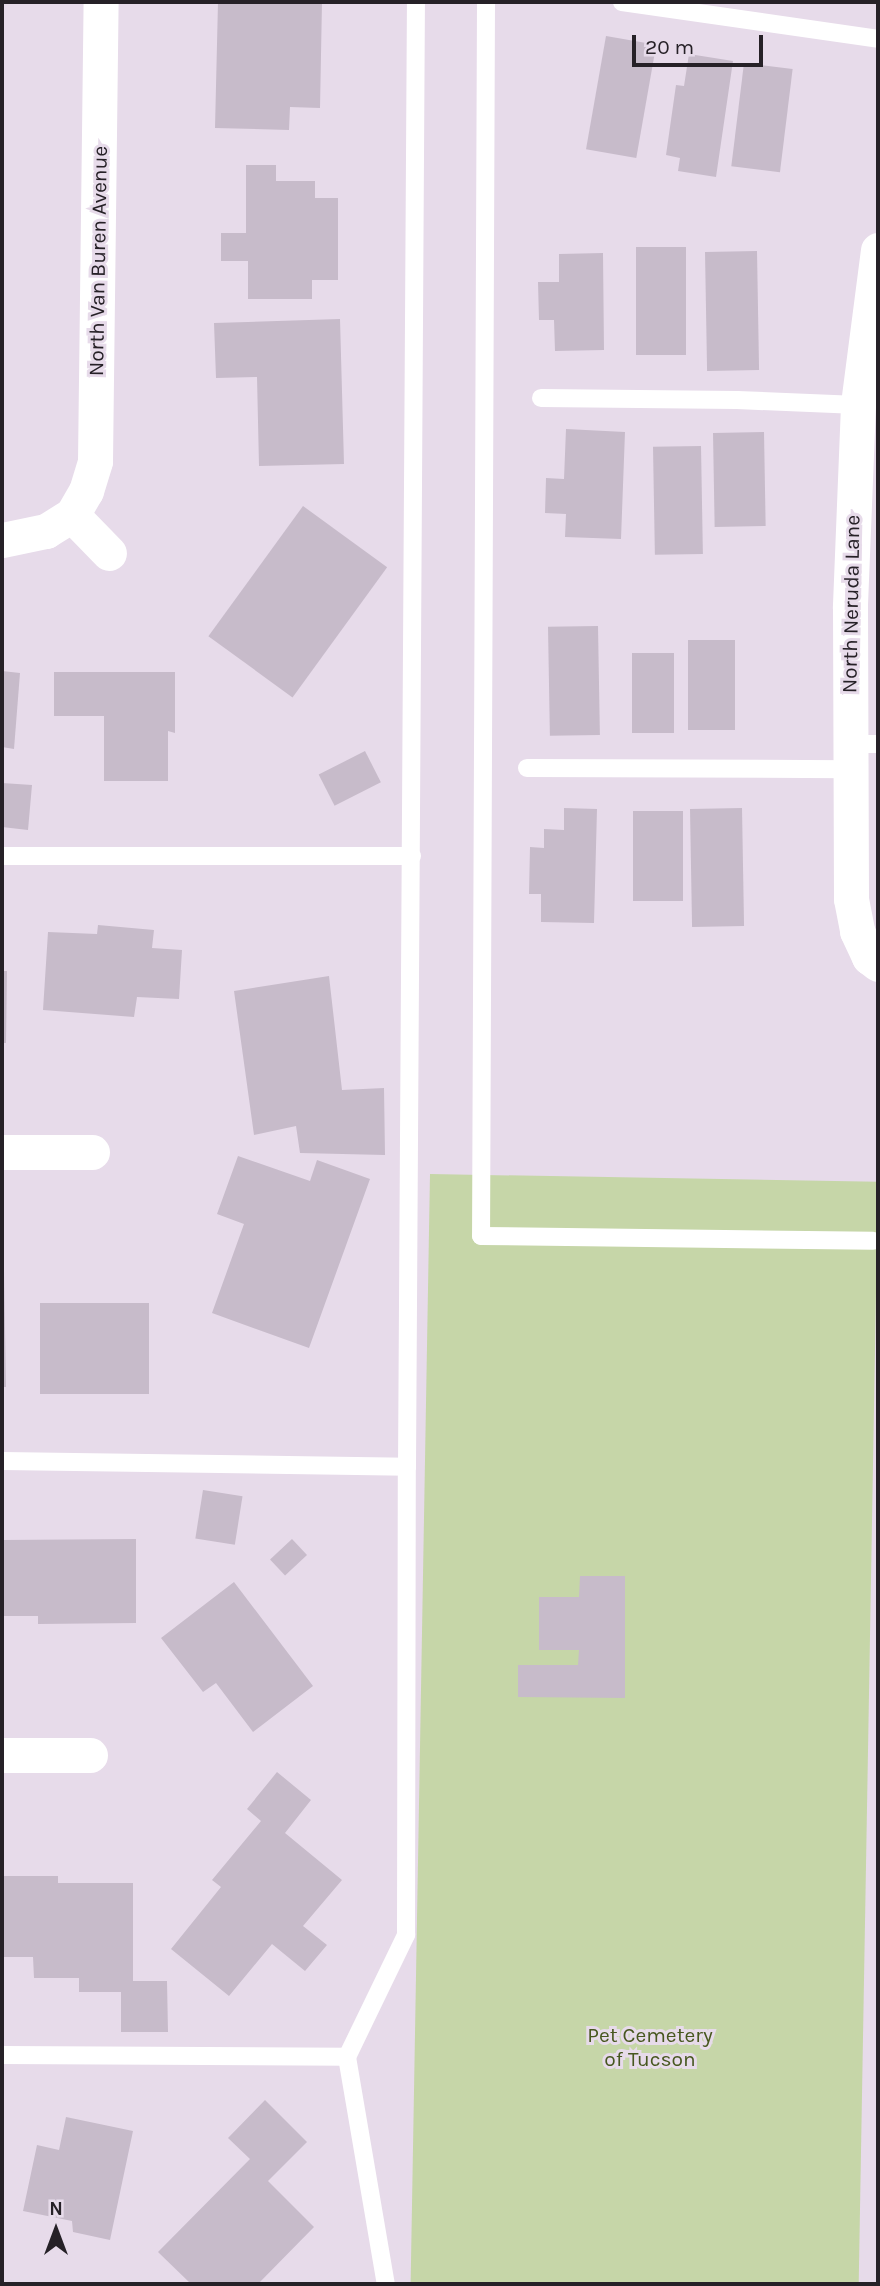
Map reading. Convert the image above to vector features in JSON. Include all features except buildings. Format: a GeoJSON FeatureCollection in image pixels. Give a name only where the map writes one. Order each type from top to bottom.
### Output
{"type":"FeatureCollection","features":[{"type":"Feature","properties":{"kind":"street","name":"North Van Buren Avenue"},"geometry":{"type":"LineString","coordinates":[[72,515],[86,491],[95,461],[97,432],[100,2]]}},
{"type":"Feature","properties":{"kind":"street","name":"North Neruda Lane"},"geometry":{"type":"LineString","coordinates":[[874,960],[857,931],[851,899],[860,753],[850,545],[858,405],[870,365],[878,250]]}},
{"type":"Feature","properties":{"kind":"street"},"geometry":{"type":"LineString","coordinates":[[2,540],[46,531],[72,515],[109,553]]}},
{"type":"Feature","properties":{"kind":"street"},"geometry":{"type":"LineString","coordinates":[[2,1152],[92,1152]]}},
{"type":"Feature","properties":{"kind":"street"},"geometry":{"type":"LineString","coordinates":[[2,1755],[90,1755]]}},
{"type":"Feature","properties":{"kind":"lane"},"geometry":{"type":"LineString","coordinates":[[386,2284],[347,2057],[406,1935],[416,2]]}},
{"type":"Feature","properties":{"kind":"lane"},"geometry":{"type":"LineString","coordinates":[[486,2],[481,1236],[873,1241]]}},
{"type":"Feature","properties":{"kind":"lane"},"geometry":{"type":"LineString","coordinates":[[622,2],[878,38]]}},
{"type":"Feature","properties":{"kind":"lane"},"geometry":{"type":"LineString","coordinates":[[541,398],[737,400],[858,405]]}},
{"type":"Feature","properties":{"kind":"lane"},"geometry":{"type":"LineString","coordinates":[[527,768],[860,753]]}},
{"type":"Feature","properties":{"kind":"lane"},"geometry":{"type":"LineString","coordinates":[[2,856],[412,856]]}},
{"type":"Feature","properties":{"kind":"lane"},"geometry":{"type":"LineString","coordinates":[[2,1461],[407,1467]]}},
{"type":"Feature","properties":{"kind":"lane"},"geometry":{"type":"LineString","coordinates":[[2,2055],[347,2057]]}},
{"type":"Feature","properties":{"kind":"green space","name":"Pet Cemetery of Tucson"},"geometry":{"type":"Polygon","coordinates":[[[430,1174],[878,1182],[859,2284],[411,2284],[430,1174]]]}}]}
